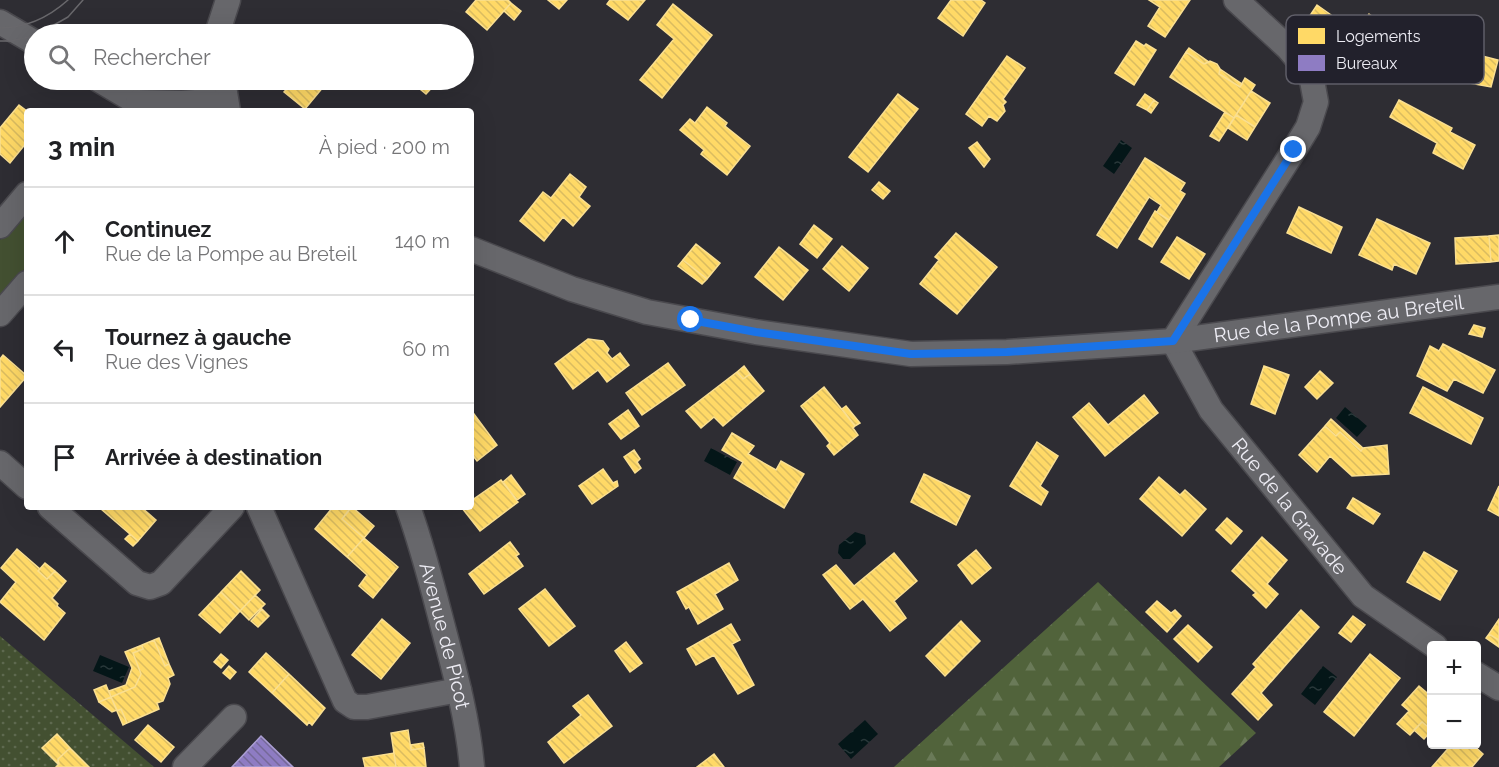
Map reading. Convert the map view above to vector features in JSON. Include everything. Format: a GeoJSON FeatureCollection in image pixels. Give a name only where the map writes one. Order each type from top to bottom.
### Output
{"type":"FeatureCollection","features":[{"type":"Feature","properties":{"kind":"street"},"geometry":{"type":"LineString","coordinates":[[1236,0],[1286,46]]}},
{"type":"Feature","properties":{"kind":"street"},"geometry":{"type":"LineString","coordinates":[[0,22],[24,36]]}},
{"type":"Feature","properties":{"kind":"street"},"geometry":{"type":"LineString","coordinates":[[1173,341],[1308,127],[1316,102],[1313,84]]}},
{"type":"Feature","properties":{"kind":"street"},"geometry":{"type":"LineString","coordinates":[[116,90],[144,106],[207,101]]}},
{"type":"Feature","properties":{"kind":"street"},"geometry":{"type":"LineString","coordinates":[[225,90],[228,108]]}},
{"type":"Feature","properties":{"kind":"street"},"geometry":{"type":"LineString","coordinates":[[0,226],[24,198]]}},
{"type":"Feature","properties":{"kind":"street","name":"Rue de la Pompe au Breteil"},"geometry":{"type":"LineString","coordinates":[[474,250],[572,289],[647,312],[756,332],[911,354],[1007,352],[1173,341],[1499,297]]}},
{"type":"Feature","properties":{"kind":"street"},"geometry":{"type":"LineString","coordinates":[[0,314],[24,286]]}},
{"type":"Feature","properties":{"kind":"street","name":"Rue de la Gravade"},"geometry":{"type":"LineString","coordinates":[[1173,341],[1211,410],[1364,596],[1429,641]]}},
{"type":"Feature","properties":{"kind":"street"},"geometry":{"type":"LineString","coordinates":[[0,463],[24,484]]}},
{"type":"Feature","properties":{"kind":"street"},"geometry":{"type":"LineString","coordinates":[[53,510],[137,583],[150,587],[161,583],[229,510]]}},
{"type":"Feature","properties":{"kind":"street"},"geometry":{"type":"LineString","coordinates":[[260,510],[345,701],[354,707],[367,707],[459,690]]}},
{"type":"Feature","properties":{"kind":"street","name":"Avenue de Picot"},"geometry":{"type":"LineString","coordinates":[[409,510],[423,547],[459,690],[470,741],[472,767]]}},
{"type":"Feature","properties":{"kind":"street"},"geometry":{"type":"LineString","coordinates":[[1481,677],[1499,688]]}},
{"type":"Feature","properties":{"kind":"street"},"geometry":{"type":"LineString","coordinates":[[185,767],[234,717]]}},
{"type":"Feature","properties":{"kind":"green space"},"geometry":{"type":"Polygon","coordinates":[[[24,212],[24,269],[0,297],[0,240],[24,212]]]}},
{"type":"Feature","properties":{"kind":"green space"},"geometry":{"type":"Polygon","coordinates":[[[1098,582],[1256,733],[1219,767],[894,767],[1098,582]]]}},
{"type":"Feature","properties":{"kind":"green space"},"geometry":{"type":"Polygon","coordinates":[[[0,636],[154,767],[0,767],[0,636]]]}},
{"type":"Feature","properties":{"kind":"water"},"geometry":{"type":"Polygon","coordinates":[[[1121,140],[1132,148],[1114,174],[1103,166],[1121,140]]]}},
{"type":"Feature","properties":{"kind":"water"},"geometry":{"type":"Polygon","coordinates":[[[1345,407],[1367,426],[1357,437],[1336,418],[1345,407]]]}},
{"type":"Feature","properties":{"kind":"water"},"geometry":{"type":"Polygon","coordinates":[[[711,448],[737,462],[730,475],[704,461],[711,448]]]}},
{"type":"Feature","properties":{"kind":"water"},"geometry":{"type":"Polygon","coordinates":[[[855,532],[865,535],[866,544],[850,559],[843,559],[838,553],[839,545],[855,532]]]}},
{"type":"Feature","properties":{"kind":"water"},"geometry":{"type":"Polygon","coordinates":[[[100,655],[129,667],[122,683],[93,671],[100,655]]]}},
{"type":"Feature","properties":{"kind":"water"},"geometry":{"type":"Polygon","coordinates":[[[1323,666],[1337,677],[1315,705],[1301,694],[1323,666]]]}},
{"type":"Feature","properties":{"kind":"water"},"geometry":{"type":"Polygon","coordinates":[[[865,720],[878,734],[851,759],[838,744],[865,720]]]}},
{"type":"Feature","properties":{"kind":"building: Logements"},"geometry":{"type":"Polygon","coordinates":[[[476,0],[508,0],[511,3],[487,30],[466,12],[476,0]]]}},
{"type":"Feature","properties":{"kind":"building: Logements"},"geometry":{"type":"Polygon","coordinates":[[[548,0],[567,0],[559,9],[548,0]]]}},
{"type":"Feature","properties":{"kind":"building: Logements"},"geometry":{"type":"Polygon","coordinates":[[[610,0],[645,0],[628,20],[607,4],[610,0]]]}},
{"type":"Feature","properties":{"kind":"building: Logements"},"geometry":{"type":"Polygon","coordinates":[[[951,0],[981,0],[985,3],[963,36],[938,18],[951,0]]]}},
{"type":"Feature","properties":{"kind":"building: Logements"},"geometry":{"type":"Polygon","coordinates":[[[1149,0],[1190,0],[1165,37],[1148,26],[1160,7],[1149,0]]]}},
{"type":"Feature","properties":{"kind":"building: Logements"},"geometry":{"type":"Polygon","coordinates":[[[511,3],[521,11],[514,20],[504,11],[511,3]]]}},
{"type":"Feature","properties":{"kind":"building: Logements"},"geometry":{"type":"Polygon","coordinates":[[[673,4],[712,35],[662,98],[640,80],[674,39],[657,25],[673,4]]]}},
{"type":"Feature","properties":{"kind":"building: Logements"},"geometry":{"type":"Polygon","coordinates":[[[1317,5],[1331,15],[1310,15],[1317,5]]]}},
{"type":"Feature","properties":{"kind":"building: Logements"},"geometry":{"type":"Polygon","coordinates":[[[1136,41],[1156,50],[1134,85],[1115,73],[1136,41]]]}},
{"type":"Feature","properties":{"kind":"building: Logements"},"geometry":{"type":"Polygon","coordinates":[[[1189,48],[1209,62],[1204,64],[1186,52],[1189,48]]]}},
{"type":"Feature","properties":{"kind":"building: Logements"},"geometry":{"type":"Polygon","coordinates":[[[1186,52],[1204,64],[1210,61],[1217,64],[1220,69],[1219,74],[1240,87],[1245,78],[1255,85],[1234,118],[1170,77],[1186,52]]]}},
{"type":"Feature","properties":{"kind":"building: Logements"},"geometry":{"type":"Polygon","coordinates":[[[1007,56],[1025,68],[1003,99],[1006,102],[1003,105],[1005,111],[997,121],[989,116],[982,126],[966,114],[1007,56]]]}},
{"type":"Feature","properties":{"kind":"building: Logements"},"geometry":{"type":"Polygon","coordinates":[[[1484,56],[1498,60],[1491,87],[1474,84],[1484,84],[1484,56]]]}},
{"type":"Feature","properties":{"kind":"building: Logements"},"geometry":{"type":"Polygon","coordinates":[[[1220,69],[1242,84],[1240,87],[1219,74],[1220,69]]]}},
{"type":"Feature","properties":{"kind":"building: Logements"},"geometry":{"type":"Polygon","coordinates":[[[286,90],[321,90],[306,108],[284,92],[286,90]]]}},
{"type":"Feature","properties":{"kind":"building: Logements"},"geometry":{"type":"Polygon","coordinates":[[[1251,91],[1270,103],[1255,127],[1236,115],[1251,91]]]}},
{"type":"Feature","properties":{"kind":"building: Logements"},"geometry":{"type":"Polygon","coordinates":[[[898,94],[918,109],[868,172],[849,157],[898,94]]]}},
{"type":"Feature","properties":{"kind":"building: Logements"},"geometry":{"type":"Polygon","coordinates":[[[1145,94],[1154,100],[1147,110],[1137,105],[1145,94]]]}},
{"type":"Feature","properties":{"kind":"building: Logements"},"geometry":{"type":"Polygon","coordinates":[[[1154,100],[1158,103],[1151,113],[1147,110],[1154,100]]]}},
{"type":"Feature","properties":{"kind":"building: Logements"},"geometry":{"type":"Polygon","coordinates":[[[1399,100],[1452,128],[1450,132],[1475,145],[1463,169],[1433,153],[1437,143],[1390,117],[1399,100]]]}},
{"type":"Feature","properties":{"kind":"building: Logements"},"geometry":{"type":"Polygon","coordinates":[[[19,105],[24,109],[24,146],[10,163],[0,154],[0,128],[19,105]]]}},
{"type":"Feature","properties":{"kind":"building: Logements"},"geometry":{"type":"Polygon","coordinates":[[[707,107],[727,123],[725,126],[750,146],[727,175],[701,154],[704,150],[680,130],[690,119],[695,123],[707,107]]]}},
{"type":"Feature","properties":{"kind":"building: Logements"},"geometry":{"type":"Polygon","coordinates":[[[1225,112],[1234,118],[1219,141],[1210,136],[1225,112]]]}},
{"type":"Feature","properties":{"kind":"building: Logements"},"geometry":{"type":"Polygon","coordinates":[[[1236,115],[1255,127],[1247,140],[1228,128],[1236,115]]]}},
{"type":"Feature","properties":{"kind":"building: Logements"},"geometry":{"type":"Polygon","coordinates":[[[977,142],[990,159],[984,167],[969,148],[977,142]]]}},
{"type":"Feature","properties":{"kind":"building: Logements"},"geometry":{"type":"Polygon","coordinates":[[[1145,158],[1185,183],[1180,191],[1185,194],[1169,220],[1157,212],[1161,205],[1149,197],[1117,248],[1097,235],[1145,158]]]}},
{"type":"Feature","properties":{"kind":"building: Logements"},"geometry":{"type":"Polygon","coordinates":[[[570,174],[586,187],[579,197],[590,206],[573,226],[563,217],[544,241],[520,221],[543,192],[551,198],[570,174]]]}},
{"type":"Feature","properties":{"kind":"building: Logements"},"geometry":{"type":"Polygon","coordinates":[[[879,182],[890,191],[883,199],[872,190],[879,182]]]}},
{"type":"Feature","properties":{"kind":"building: Logements"},"geometry":{"type":"Polygon","coordinates":[[[1299,207],[1342,227],[1331,253],[1287,233],[1299,207]]]}},
{"type":"Feature","properties":{"kind":"building: Logements"},"geometry":{"type":"Polygon","coordinates":[[[1155,211],[1169,220],[1152,247],[1139,239],[1155,211]]]}},
{"type":"Feature","properties":{"kind":"building: Logements"},"geometry":{"type":"Polygon","coordinates":[[[1377,219],[1430,243],[1416,274],[1394,264],[1392,270],[1359,255],[1377,219]]]}},
{"type":"Feature","properties":{"kind":"building: Logements"},"geometry":{"type":"Polygon","coordinates":[[[814,225],[832,239],[817,258],[800,244],[814,225]]]}},
{"type":"Feature","properties":{"kind":"building: Logements"},"geometry":{"type":"Polygon","coordinates":[[[956,233],[997,267],[957,314],[920,284],[939,260],[935,257],[956,233]]]}},
{"type":"Feature","properties":{"kind":"building: Logements"},"geometry":{"type":"Polygon","coordinates":[[[1499,235],[1499,261],[1491,262],[1489,236],[1499,235]]]}},
{"type":"Feature","properties":{"kind":"building: Logements"},"geometry":{"type":"Polygon","coordinates":[[[1489,236],[1491,262],[1456,264],[1455,238],[1489,236]]]}},
{"type":"Feature","properties":{"kind":"building: Logements"},"geometry":{"type":"Polygon","coordinates":[[[1177,237],[1205,254],[1189,279],[1161,262],[1177,237]]]}},
{"type":"Feature","properties":{"kind":"building: Logements"},"geometry":{"type":"Polygon","coordinates":[[[696,244],[720,263],[707,279],[683,260],[696,244]]]}},
{"type":"Feature","properties":{"kind":"building: Logements"},"geometry":{"type":"Polygon","coordinates":[[[842,246],[868,268],[849,291],[823,269],[842,246]]]}},
{"type":"Feature","properties":{"kind":"building: Logements"},"geometry":{"type":"Polygon","coordinates":[[[779,247],[808,270],[783,300],[755,277],[779,247]]]}},
{"type":"Feature","properties":{"kind":"building: Logements"},"geometry":{"type":"Polygon","coordinates":[[[683,260],[707,279],[702,284],[678,266],[683,260]]]}},
{"type":"Feature","properties":{"kind":"building: Logements"},"geometry":{"type":"Polygon","coordinates":[[[1474,325],[1485,328],[1482,337],[1469,334],[1474,325]]]}},
{"type":"Feature","properties":{"kind":"building: Logements"},"geometry":{"type":"Polygon","coordinates":[[[588,339],[603,341],[612,359],[620,353],[629,365],[607,382],[598,370],[573,389],[555,364],[588,339]]]}},
{"type":"Feature","properties":{"kind":"building: Logements"},"geometry":{"type":"Polygon","coordinates":[[[1443,344],[1495,370],[1483,393],[1454,379],[1447,391],[1417,376],[1430,346],[1439,351],[1443,344]]]}},
{"type":"Feature","properties":{"kind":"building: Logements"},"geometry":{"type":"Polygon","coordinates":[[[3,355],[24,373],[24,379],[0,407],[0,359],[3,355]]]}},
{"type":"Feature","properties":{"kind":"building: Logements"},"geometry":{"type":"Polygon","coordinates":[[[668,363],[685,385],[642,415],[626,393],[668,363]]]}},
{"type":"Feature","properties":{"kind":"building: Logements"},"geometry":{"type":"Polygon","coordinates":[[[744,366],[750,374],[743,379],[737,372],[744,366]]]}},
{"type":"Feature","properties":{"kind":"building: Logements"},"geometry":{"type":"Polygon","coordinates":[[[1264,366],[1289,375],[1275,414],[1251,404],[1264,366]]]}},
{"type":"Feature","properties":{"kind":"building: Logements"},"geometry":{"type":"Polygon","coordinates":[[[1320,371],[1333,383],[1317,399],[1305,387],[1320,371]]]}},
{"type":"Feature","properties":{"kind":"building: Logements"},"geometry":{"type":"Polygon","coordinates":[[[737,372],[743,379],[750,374],[764,391],[723,426],[714,417],[701,428],[686,411],[737,372]]]}},
{"type":"Feature","properties":{"kind":"building: Logements"},"geometry":{"type":"Polygon","coordinates":[[[824,387],[855,426],[853,428],[858,435],[834,455],[827,446],[830,443],[801,406],[824,387]]]}},
{"type":"Feature","properties":{"kind":"building: Logements"},"geometry":{"type":"Polygon","coordinates":[[[1423,387],[1483,418],[1471,444],[1410,413],[1423,387]]]}},
{"type":"Feature","properties":{"kind":"building: Logements"},"geometry":{"type":"Polygon","coordinates":[[[1144,395],[1158,413],[1105,456],[1073,417],[1089,403],[1108,425],[1144,395]]]}},
{"type":"Feature","properties":{"kind":"building: Logements"},"geometry":{"type":"Polygon","coordinates":[[[846,406],[860,423],[855,426],[842,409],[846,406]]]}},
{"type":"Feature","properties":{"kind":"building: Logements"},"geometry":{"type":"Polygon","coordinates":[[[628,410],[639,426],[621,439],[609,424],[628,410]]]}},
{"type":"Feature","properties":{"kind":"building: Logements"},"geometry":{"type":"Polygon","coordinates":[[[474,414],[497,445],[477,461],[474,457],[474,414]]]}},
{"type":"Feature","properties":{"kind":"building: Logements"},"geometry":{"type":"Polygon","coordinates":[[[1331,419],[1363,448],[1361,451],[1340,432],[1336,436],[1325,426],[1331,419]]]}},
{"type":"Feature","properties":{"kind":"building: Logements"},"geometry":{"type":"Polygon","coordinates":[[[1325,426],[1336,436],[1340,432],[1361,451],[1363,448],[1387,445],[1389,474],[1352,476],[1330,456],[1317,472],[1299,455],[1325,426]]]}},
{"type":"Feature","properties":{"kind":"building: Logements"},"geometry":{"type":"Polygon","coordinates":[[[732,433],[754,446],[748,454],[776,470],[781,461],[804,474],[784,508],[734,478],[743,462],[722,450],[732,433]]]}},
{"type":"Feature","properties":{"kind":"building: Logements"},"geometry":{"type":"Polygon","coordinates":[[[1037,442],[1058,456],[1040,486],[1048,492],[1041,505],[1010,486],[1037,442]]]}},
{"type":"Feature","properties":{"kind":"building: Logements"},"geometry":{"type":"Polygon","coordinates":[[[634,450],[640,459],[637,462],[641,468],[635,473],[624,457],[634,450]]]}},
{"type":"Feature","properties":{"kind":"building: Logements"},"geometry":{"type":"Polygon","coordinates":[[[603,469],[613,483],[617,481],[618,486],[592,504],[579,486],[603,469]]]}},
{"type":"Feature","properties":{"kind":"building: Logements"},"geometry":{"type":"Polygon","coordinates":[[[924,474],[970,496],[956,525],[911,502],[924,474]]]}},
{"type":"Feature","properties":{"kind":"building: Logements"},"geometry":{"type":"Polygon","coordinates":[[[511,475],[525,494],[517,500],[503,482],[511,475]]]}},
{"type":"Feature","properties":{"kind":"building: Logements"},"geometry":{"type":"Polygon","coordinates":[[[1159,477],[1180,495],[1185,490],[1206,509],[1182,536],[1140,499],[1159,477]]]}},
{"type":"Feature","properties":{"kind":"building: Logements"},"geometry":{"type":"Polygon","coordinates":[[[501,480],[518,502],[480,531],[464,510],[474,510],[474,499],[501,480]]]}},
{"type":"Feature","properties":{"kind":"building: Logements"},"geometry":{"type":"Polygon","coordinates":[[[1499,486],[1499,516],[1488,510],[1499,486]]]}},
{"type":"Feature","properties":{"kind":"building: Logements"},"geometry":{"type":"Polygon","coordinates":[[[1353,498],[1380,514],[1373,524],[1347,508],[1353,498]]]}},
{"type":"Feature","properties":{"kind":"building: Logements"},"geometry":{"type":"Polygon","coordinates":[[[102,510],[144,510],[156,520],[138,541],[102,510]]]}},
{"type":"Feature","properties":{"kind":"building: Logements"},"geometry":{"type":"Polygon","coordinates":[[[331,510],[349,510],[342,519],[364,538],[347,557],[315,529],[331,510]]]}},
{"type":"Feature","properties":{"kind":"building: Logements"},"geometry":{"type":"Polygon","coordinates":[[[350,510],[355,510],[374,526],[364,538],[342,519],[350,510]]]}},
{"type":"Feature","properties":{"kind":"building: Logements"},"geometry":{"type":"Polygon","coordinates":[[[1227,518],[1242,531],[1231,544],[1216,530],[1227,518]]]}},
{"type":"Feature","properties":{"kind":"building: Logements"},"geometry":{"type":"Polygon","coordinates":[[[130,534],[138,541],[133,546],[125,539],[130,534]]]}},
{"type":"Feature","properties":{"kind":"building: Logements"},"geometry":{"type":"Polygon","coordinates":[[[1262,537],[1287,560],[1267,584],[1278,594],[1266,608],[1253,595],[1256,593],[1232,571],[1262,537]]]}},
{"type":"Feature","properties":{"kind":"building: Logements"},"geometry":{"type":"Polygon","coordinates":[[[364,538],[398,567],[373,598],[359,586],[367,575],[347,557],[364,538]]]}},
{"type":"Feature","properties":{"kind":"building: Logements"},"geometry":{"type":"Polygon","coordinates":[[[510,542],[519,554],[516,556],[523,566],[484,594],[469,574],[510,542]]]}},
{"type":"Feature","properties":{"kind":"building: Logements"},"geometry":{"type":"Polygon","coordinates":[[[17,549],[40,569],[38,571],[47,579],[55,571],[66,581],[52,598],[65,613],[44,640],[0,602],[16,582],[1,568],[17,549]]]}},
{"type":"Feature","properties":{"kind":"building: Logements"},"geometry":{"type":"Polygon","coordinates":[[[976,550],[991,568],[972,584],[958,565],[976,550]]]}},
{"type":"Feature","properties":{"kind":"building: Logements"},"geometry":{"type":"Polygon","coordinates":[[[1424,552],[1457,571],[1440,600],[1407,582],[1424,552]]]}},
{"type":"Feature","properties":{"kind":"building: Logements"},"geometry":{"type":"Polygon","coordinates":[[[894,553],[917,581],[894,601],[906,618],[890,631],[863,599],[850,609],[823,575],[836,565],[854,586],[894,553]]]}},
{"type":"Feature","properties":{"kind":"building: Logements"},"geometry":{"type":"Polygon","coordinates":[[[45,563],[55,571],[47,579],[38,571],[45,563]]]}},
{"type":"Feature","properties":{"kind":"building: Logements"},"geometry":{"type":"Polygon","coordinates":[[[729,563],[738,580],[715,594],[723,609],[698,624],[689,607],[686,609],[677,592],[729,563]]]}},
{"type":"Feature","properties":{"kind":"building: Logements"},"geometry":{"type":"Polygon","coordinates":[[[241,571],[260,590],[240,611],[221,592],[241,571]]]}},
{"type":"Feature","properties":{"kind":"building: Logements"},"geometry":{"type":"Polygon","coordinates":[[[545,589],[575,626],[549,646],[519,609],[545,589]]]}},
{"type":"Feature","properties":{"kind":"building: Logements"},"geometry":{"type":"Polygon","coordinates":[[[221,592],[240,611],[220,633],[199,615],[221,592]]]}},
{"type":"Feature","properties":{"kind":"building: Logements"},"geometry":{"type":"Polygon","coordinates":[[[255,595],[265,604],[249,620],[240,611],[255,595]]]}},
{"type":"Feature","properties":{"kind":"building: Logements"},"geometry":{"type":"Polygon","coordinates":[[[1157,601],[1171,613],[1175,610],[1181,616],[1167,632],[1146,612],[1157,601]]]}},
{"type":"Feature","properties":{"kind":"building: Logements"},"geometry":{"type":"Polygon","coordinates":[[[262,609],[269,616],[258,627],[251,621],[262,609]]]}},
{"type":"Feature","properties":{"kind":"building: Logements"},"geometry":{"type":"Polygon","coordinates":[[[1301,610],[1319,627],[1261,693],[1272,705],[1258,720],[1232,694],[1256,667],[1253,664],[1301,610]]]}},
{"type":"Feature","properties":{"kind":"building: Logements"},"geometry":{"type":"Polygon","coordinates":[[[1353,616],[1365,625],[1351,642],[1339,633],[1353,616]]]}},
{"type":"Feature","properties":{"kind":"building: Logements"},"geometry":{"type":"Polygon","coordinates":[[[382,619],[410,643],[381,679],[352,655],[382,619]]]}},
{"type":"Feature","properties":{"kind":"building: Logements"},"geometry":{"type":"Polygon","coordinates":[[[1499,619],[1499,640],[1489,634],[1499,619]]]}},
{"type":"Feature","properties":{"kind":"building: Logements"},"geometry":{"type":"Polygon","coordinates":[[[961,621],[980,641],[945,676],[926,656],[961,621]]]}},
{"type":"Feature","properties":{"kind":"building: Logements"},"geometry":{"type":"Polygon","coordinates":[[[731,624],[740,640],[732,644],[754,685],[738,694],[714,655],[696,665],[687,649],[731,624]]]}},
{"type":"Feature","properties":{"kind":"building: Logements"},"geometry":{"type":"Polygon","coordinates":[[[1188,625],[1212,647],[1198,662],[1174,639],[1188,625]]]}},
{"type":"Feature","properties":{"kind":"building: Logements"},"geometry":{"type":"Polygon","coordinates":[[[1489,634],[1499,640],[1499,647],[1486,638],[1489,634]]]}},
{"type":"Feature","properties":{"kind":"building: Logements"},"geometry":{"type":"Polygon","coordinates":[[[159,638],[169,664],[165,666],[154,640],[159,638]]]}},
{"type":"Feature","properties":{"kind":"building: Logements"},"geometry":{"type":"Polygon","coordinates":[[[154,640],[165,666],[169,664],[174,675],[168,678],[170,684],[163,701],[157,703],[159,709],[127,723],[121,709],[117,711],[111,697],[135,687],[141,674],[133,653],[143,649],[142,645],[154,640]]]}},
{"type":"Feature","properties":{"kind":"building: Logements"},"geometry":{"type":"Polygon","coordinates":[[[626,642],[642,663],[630,672],[615,651],[626,642]]]}},
{"type":"Feature","properties":{"kind":"building: Logements"},"geometry":{"type":"Polygon","coordinates":[[[142,645],[143,649],[133,653],[141,674],[135,687],[111,697],[109,691],[126,685],[132,668],[125,652],[142,645]]]}},
{"type":"Feature","properties":{"kind":"building: Logements"},"geometry":{"type":"Polygon","coordinates":[[[266,653],[289,674],[272,693],[249,672],[266,653]]]}},
{"type":"Feature","properties":{"kind":"building: Logements"},"geometry":{"type":"Polygon","coordinates":[[[221,654],[228,660],[221,668],[214,662],[221,654]]]}},
{"type":"Feature","properties":{"kind":"building: Logements"},"geometry":{"type":"Polygon","coordinates":[[[1370,654],[1400,678],[1354,736],[1324,712],[1370,654]]]}},
{"type":"Feature","properties":{"kind":"building: Logements"},"geometry":{"type":"Polygon","coordinates":[[[229,666],[236,672],[230,679],[223,673],[229,666]]]}},
{"type":"Feature","properties":{"kind":"building: Logements"},"geometry":{"type":"Polygon","coordinates":[[[289,674],[325,708],[312,725],[309,722],[307,725],[272,693],[289,674]]]}},
{"type":"Feature","properties":{"kind":"building: Logements"},"geometry":{"type":"Polygon","coordinates":[[[106,685],[111,697],[99,702],[94,690],[106,685]]]}},
{"type":"Feature","properties":{"kind":"building: Logements"},"geometry":{"type":"Polygon","coordinates":[[[1419,686],[1427,693],[1427,726],[1422,722],[1410,735],[1397,724],[1409,711],[1402,705],[1419,686]]]}},
{"type":"Feature","properties":{"kind":"building: Logements"},"geometry":{"type":"Polygon","coordinates":[[[588,695],[612,726],[564,763],[548,742],[581,715],[573,706],[588,695]]]}},
{"type":"Feature","properties":{"kind":"building: Logements"},"geometry":{"type":"Polygon","coordinates":[[[111,697],[117,710],[112,712],[99,702],[111,697]]]}},
{"type":"Feature","properties":{"kind":"building: Logements"},"geometry":{"type":"Polygon","coordinates":[[[121,709],[127,723],[123,725],[117,711],[121,709]]]}},
{"type":"Feature","properties":{"kind":"building: Logements"},"geometry":{"type":"Polygon","coordinates":[[[1422,722],[1427,726],[1427,736],[1424,739],[1414,730],[1422,722]]]}},
{"type":"Feature","properties":{"kind":"building: Logements"},"geometry":{"type":"Polygon","coordinates":[[[148,725],[174,747],[161,762],[135,740],[148,725]]]}},
{"type":"Feature","properties":{"kind":"building: Logements"},"geometry":{"type":"Polygon","coordinates":[[[408,730],[411,750],[424,748],[426,767],[396,767],[391,733],[408,730]]]}},
{"type":"Feature","properties":{"kind":"building: Logements"},"geometry":{"type":"Polygon","coordinates":[[[57,734],[70,748],[58,759],[58,764],[42,748],[57,734]]]}},
{"type":"Feature","properties":{"kind":"building: Logements"},"geometry":{"type":"Polygon","coordinates":[[[423,743],[424,748],[411,750],[411,745],[423,743]]]}},
{"type":"Feature","properties":{"kind":"building: Logements"},"geometry":{"type":"Polygon","coordinates":[[[70,748],[89,767],[56,767],[59,764],[58,759],[70,748]]]}},
{"type":"Feature","properties":{"kind":"building: Logements"},"geometry":{"type":"Polygon","coordinates":[[[1448,749],[1478,749],[1483,754],[1472,767],[1432,767],[1448,749]]]}},
{"type":"Feature","properties":{"kind":"building: Logements"},"geometry":{"type":"Polygon","coordinates":[[[394,753],[396,767],[365,767],[363,758],[394,753]]]}},
{"type":"Feature","properties":{"kind":"building: Logements"},"geometry":{"type":"Polygon","coordinates":[[[714,754],[724,767],[697,767],[714,754]]]}},
{"type":"Feature","properties":{"kind":"building: Bureaux"},"geometry":{"type":"Polygon","coordinates":[[[261,736],[293,767],[232,767],[261,736]]]}},
{"type":"Feature","properties":{"kind":"tram line"},"geometry":{"type":"LineString","coordinates":[[28,24],[53,12],[68,0]]}},
{"type":"Feature","properties":{"kind":"tram line"},"geometry":{"type":"LineString","coordinates":[[56,24],[68,17],[83,0]]}},
{"type":"Feature","properties":{"kind":"tram line"},"geometry":{"type":"LineString","coordinates":[[0,28],[24,25]]}},
{"type":"Feature","properties":{"kind":"tram line"},"geometry":{"type":"LineString","coordinates":[[0,41],[24,38]]}},
{"type":"Feature","properties":{"kind":"route"},"geometry":{"type":"LineString","coordinates":[[691,320],[756,332],[911,354],[1007,352],[1173,341],[1294,150]]}}]}
